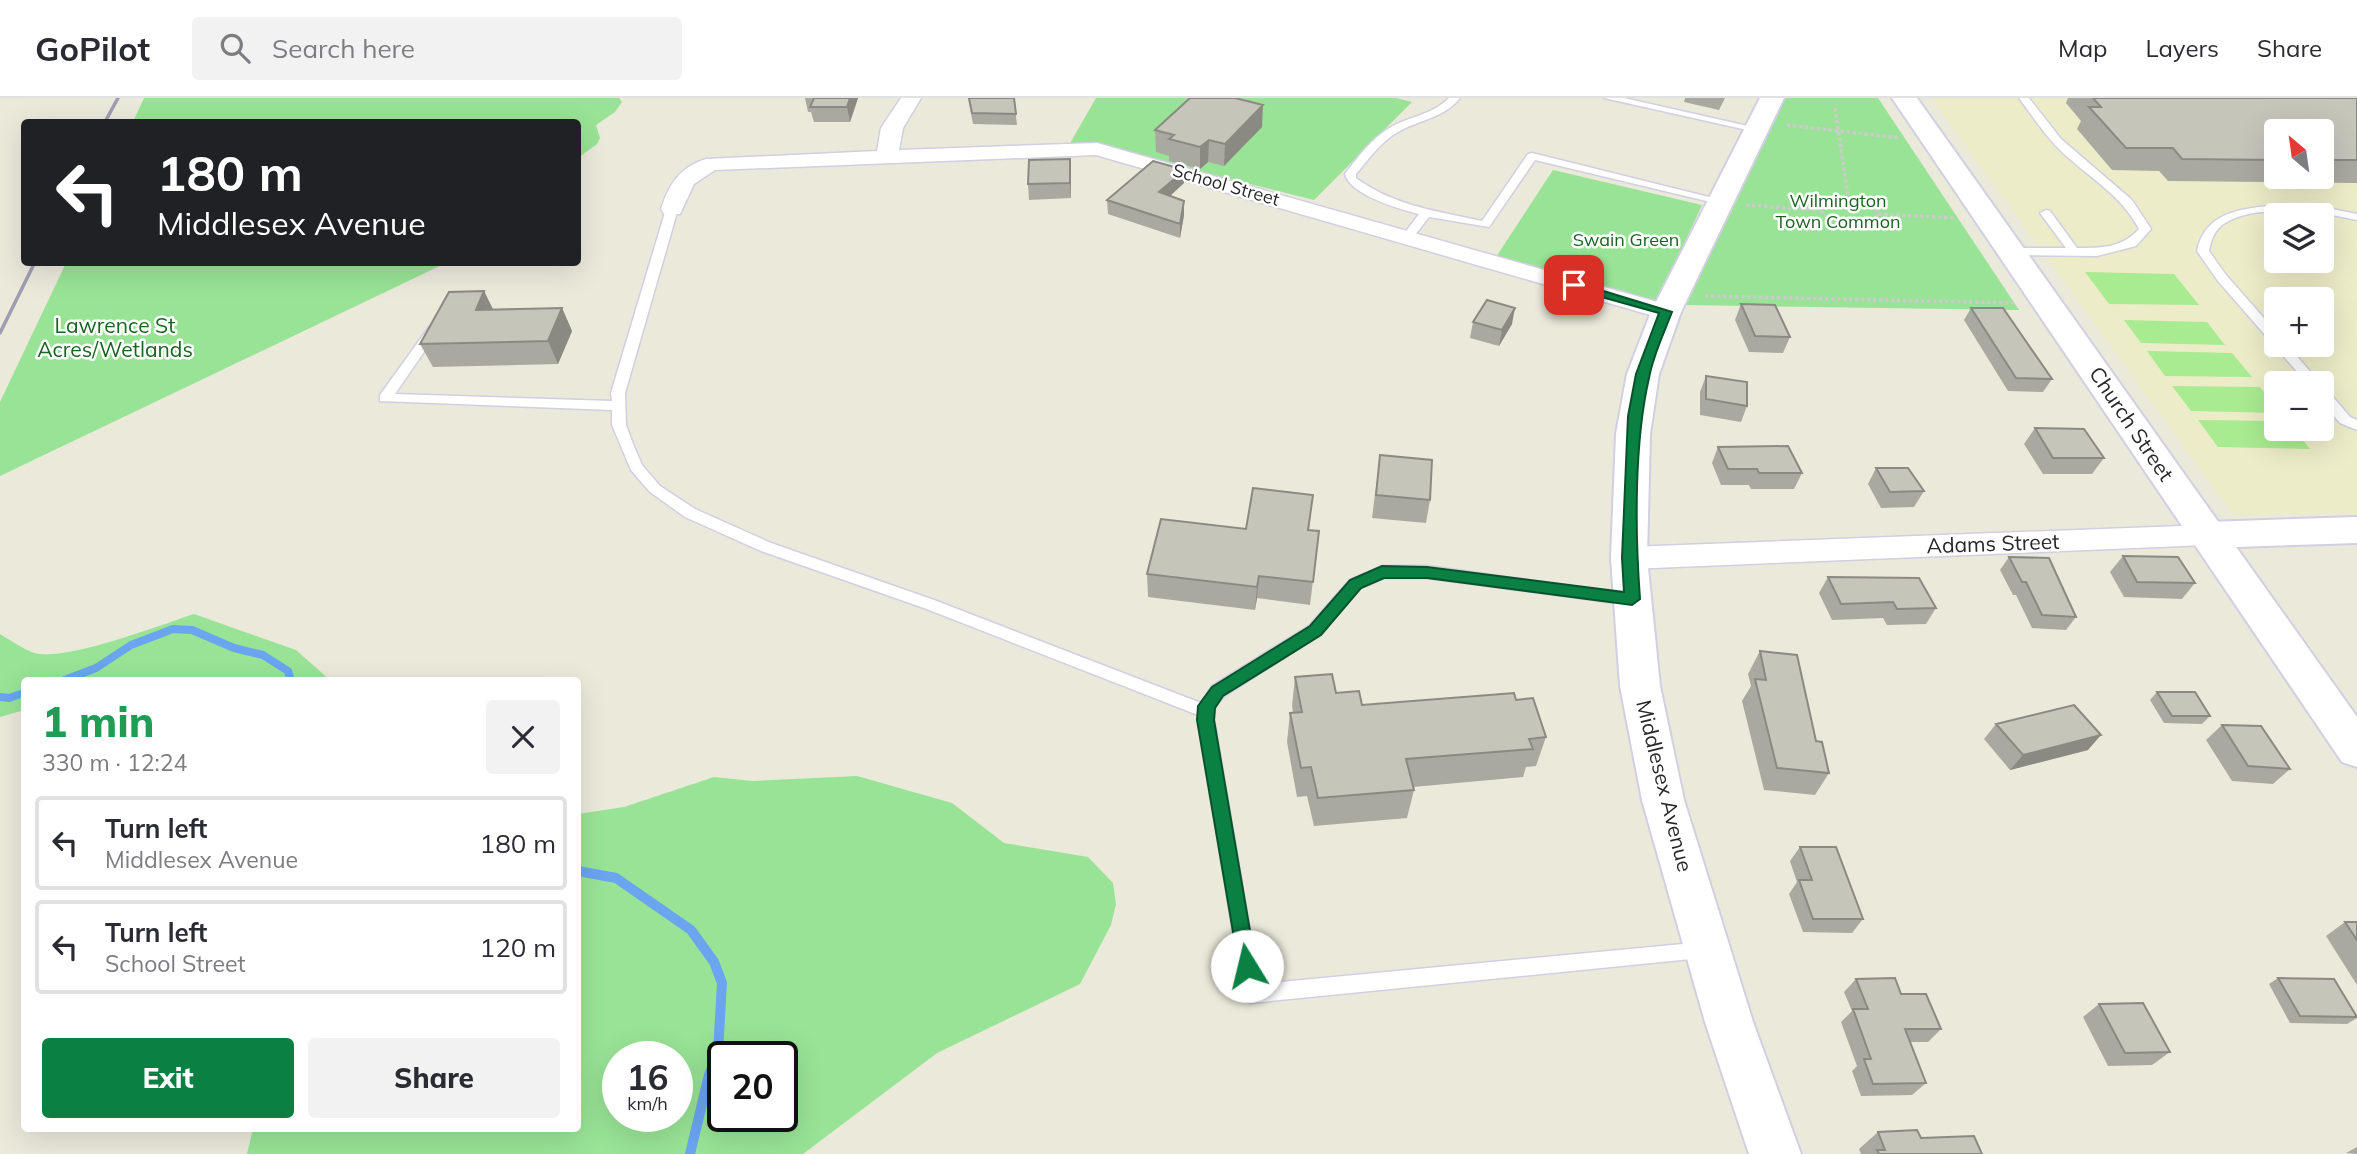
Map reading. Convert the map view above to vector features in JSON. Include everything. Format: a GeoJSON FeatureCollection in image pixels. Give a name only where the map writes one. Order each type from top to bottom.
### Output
{"type":"FeatureCollection","features":[{"type":"Feature","properties":{"kind":"street"},"geometry":{"type":"LineString","coordinates":[[887,156],[892,128],[911,98]]}},
{"type":"Feature","properties":{"kind":"street","name":"Church Street"},"geometry":{"type":"LineString","coordinates":[[1904,98],[2357,750]]}},
{"type":"Feature","properties":{"kind":"street","name":"Middlesex Avenue"},"geometry":{"type":"LineString","coordinates":[[1771,117],[1732,203],[1666,312],[1646,363],[1637,399],[1633,434],[1629,558],[1640,686],[1653,760],[1728,1022],[1775,1154]]}},
{"type":"Feature","properties":{"kind":"street","name":"School Street"},"geometry":{"type":"LineString","coordinates":[[672,209],[682,181],[692,172],[707,166],[887,156],[1097,149],[1666,312]]}},
{"type":"Feature","properties":{"kind":"street","name":"Adams Street"},"geometry":{"type":"LineString","coordinates":[[1629,558],[2357,530]]}},
{"type":"Feature","properties":{"kind":"lane"},"geometry":{"type":"LineString","coordinates":[[1455,98],[1438,115],[1387,133],[1349,177],[1380,197],[1485,225],[1532,156],[1732,203]]}},
{"type":"Feature","properties":{"kind":"lane"},"geometry":{"type":"LineString","coordinates":[[1609,98],[1771,117]]}},
{"type":"Feature","properties":{"kind":"lane"},"geometry":{"type":"LineString","coordinates":[[2012,252],[2097,252],[2132,244],[2145,229],[2138,213],[2057,141],[2024,98]]}},
{"type":"Feature","properties":{"kind":"lane"},"geometry":{"type":"LineString","coordinates":[[2264,327],[2222,278],[2203,251],[2207,233],[2229,217],[2252,211],[2295,208],[2357,217]]}},
{"type":"Feature","properties":{"kind":"lane"},"geometry":{"type":"LineString","coordinates":[[672,209],[620,379],[618,406],[619,425],[636,467],[655,489],[690,513],[766,547],[929,604],[1206,712]]}},
{"type":"Feature","properties":{"kind":"lane"},"geometry":{"type":"LineString","coordinates":[[1407,237],[1427,211]]}},
{"type":"Feature","properties":{"kind":"lane"},"geometry":{"type":"LineString","coordinates":[[2046,213],[2074,252]]}},
{"type":"Feature","properties":{"kind":"lane"},"geometry":{"type":"LineString","coordinates":[[439,322],[385,398],[618,406]]}},
{"type":"Feature","properties":{"kind":"lane"},"geometry":{"type":"LineString","coordinates":[[2291,357],[2303,371]]}},
{"type":"Feature","properties":{"kind":"lane"},"geometry":{"type":"LineString","coordinates":[[2334,406],[2357,426]]}},
{"type":"Feature","properties":{"kind":"lane"},"geometry":{"type":"LineString","coordinates":[[2339,412],[2357,413]]}},
{"type":"Feature","properties":{"kind":"lane"},"geometry":{"type":"LineString","coordinates":[[1632,599],[1427,572],[1382,572],[1355,584],[1315,630],[1217,691],[1206,712],[1251,993],[1707,950]]}},
{"type":"Feature","properties":{"kind":"path"},"geometry":{"type":"LineString","coordinates":[[1835,108],[1848,197]]}},
{"type":"Feature","properties":{"kind":"path"},"geometry":{"type":"LineString","coordinates":[[1771,117],[1839,131],[1902,138]]}},
{"type":"Feature","properties":{"kind":"path"},"geometry":{"type":"LineString","coordinates":[[1819,210],[1820,202],[1826,198],[1848,197],[1868,204],[1878,214],[1957,219]]}},
{"type":"Feature","properties":{"kind":"path"},"geometry":{"type":"LineString","coordinates":[[1732,203],[1819,210],[1835,223],[1855,227],[1874,224],[1878,214]]}},
{"type":"Feature","properties":{"kind":"path"},"geometry":{"type":"LineString","coordinates":[[1704,296],[2015,303]]}},
{"type":"Feature","properties":{"kind":"shaded area"},"geometry":{"type":"Polygon","coordinates":[[[1931,98],[2357,98],[2357,513],[2233,515],[1931,98]]]}},
{"type":"Feature","properties":{"kind":"green space"},"geometry":{"type":"Polygon","coordinates":[[[144,98],[619,98],[622,102],[615,112],[596,125],[600,138],[597,144],[581,156],[581,119],[134,119],[144,98]]]}},
{"type":"Feature","properties":{"kind":"green space"},"geometry":{"type":"Polygon","coordinates":[[[1096,98],[1396,98],[1412,102],[1314,200],[1100,147],[1069,145],[1096,98]]]}},
{"type":"Feature","properties":{"kind":"green space","name":"Wilmington Town Common"},"geometry":{"type":"Polygon","coordinates":[[[1784,98],[1878,98],[2019,310],[1686,305],[1784,98]]]}},
{"type":"Feature","properties":{"kind":"green space","name":"Swain Green"},"geometry":{"type":"Polygon","coordinates":[[[1553,170],[1702,205],[1657,303],[1496,257],[1553,170]]]}},
{"type":"Feature","properties":{"kind":"green space","name":"Lawrence St Acres/Wetlands"},"geometry":{"type":"Polygon","coordinates":[[[64,266],[440,266],[0,476],[0,402],[64,266]]]}},
{"type":"Feature","properties":{"kind":"green space"},"geometry":{"type":"Polygon","coordinates":[[[2085,272],[2174,274],[2199,305],[2109,304],[2085,272]]]}},
{"type":"Feature","properties":{"kind":"green space"},"geometry":{"type":"Polygon","coordinates":[[[2124,320],[2207,322],[2225,345],[2141,343],[2124,320]]]}},
{"type":"Feature","properties":{"kind":"green space"},"geometry":{"type":"Polygon","coordinates":[[[2147,351],[2232,353],[2252,377],[2165,376],[2147,351]]]}},
{"type":"Feature","properties":{"kind":"green space"},"geometry":{"type":"Polygon","coordinates":[[[2172,386],[2260,387],[2264,392],[2264,413],[2191,411],[2172,386]]]}},
{"type":"Feature","properties":{"kind":"green space"},"geometry":{"type":"Polygon","coordinates":[[[2198,420],[2264,421],[2264,441],[2304,441],[2310,449],[2218,447],[2198,420]]]}},
{"type":"Feature","properties":{"kind":"green space"},"geometry":{"type":"Polygon","coordinates":[[[194,614],[296,650],[326,677],[21,677],[21,711],[0,717],[0,634],[34,653],[48,654],[89,648],[194,614]]]}},
{"type":"Feature","properties":{"kind":"green space"},"geometry":{"type":"Polygon","coordinates":[[[857,776],[952,803],[1004,843],[1088,857],[1113,883],[1116,904],[1111,925],[1080,984],[937,1053],[803,1154],[247,1154],[252,1132],[581,1132],[581,814],[624,807],[714,777],[753,781],[857,776]]]}},
{"type":"Feature","properties":{"kind":"building"},"geometry":{"type":"Polygon","coordinates":[[[814,98],[850,98],[847,107],[810,107],[814,98]]]}},
{"type":"Feature","properties":{"kind":"building"},"geometry":{"type":"Polygon","coordinates":[[[969,98],[1014,98],[1016,114],[972,113],[969,98]]]}},
{"type":"Feature","properties":{"kind":"building"},"geometry":{"type":"Polygon","coordinates":[[[1190,98],[1235,98],[1263,105],[1225,144],[1209,140],[1200,147],[1169,139],[1174,135],[1155,130],[1190,98]]]}},
{"type":"Feature","properties":{"kind":"building"},"geometry":{"type":"Polygon","coordinates":[[[2093,98],[2357,98],[2357,160],[2334,160],[2334,119],[2264,119],[2264,160],[2182,159],[2173,148],[2126,148],[2089,107],[2101,107],[2093,98]]]}},
{"type":"Feature","properties":{"kind":"building"},"geometry":{"type":"Polygon","coordinates":[[[1070,159],[1070,183],[1028,184],[1029,160],[1070,159]]]}},
{"type":"Feature","properties":{"kind":"building"},"geometry":{"type":"Polygon","coordinates":[[[1153,161],[1185,170],[1159,192],[1184,201],[1180,224],[1107,200],[1153,161]]]}},
{"type":"Feature","properties":{"kind":"building"},"geometry":{"type":"Polygon","coordinates":[[[484,291],[476,310],[562,308],[548,341],[420,344],[449,292],[484,291]]]}},
{"type":"Feature","properties":{"kind":"building"},"geometry":{"type":"Polygon","coordinates":[[[1487,300],[1515,308],[1502,330],[1473,322],[1487,300]]]}},
{"type":"Feature","properties":{"kind":"building"},"geometry":{"type":"Polygon","coordinates":[[[1741,304],[1775,305],[1790,337],[1755,336],[1741,304]]]}},
{"type":"Feature","properties":{"kind":"building"},"geometry":{"type":"Polygon","coordinates":[[[1971,308],[2003,308],[2052,379],[2016,378],[1971,308]]]}},
{"type":"Feature","properties":{"kind":"building"},"geometry":{"type":"Polygon","coordinates":[[[1706,376],[1747,382],[1747,406],[1706,399],[1706,376]]]}},
{"type":"Feature","properties":{"kind":"building"},"geometry":{"type":"Polygon","coordinates":[[[2035,428],[2084,429],[2104,458],[2053,458],[2035,428]]]}},
{"type":"Feature","properties":{"kind":"building"},"geometry":{"type":"Polygon","coordinates":[[[1788,446],[1802,473],[1759,473],[1757,469],[1728,469],[1718,447],[1788,446]]]}},
{"type":"Feature","properties":{"kind":"building"},"geometry":{"type":"Polygon","coordinates":[[[1380,455],[1432,460],[1430,500],[1376,495],[1380,455]]]}},
{"type":"Feature","properties":{"kind":"building"},"geometry":{"type":"Polygon","coordinates":[[[1876,468],[1908,468],[1924,491],[1890,492],[1876,468]]]}},
{"type":"Feature","properties":{"kind":"building"},"geometry":{"type":"Polygon","coordinates":[[[1253,488],[1313,495],[1308,530],[1319,531],[1313,582],[1259,576],[1257,587],[1147,574],[1161,519],[1246,529],[1253,488]]]}},
{"type":"Feature","properties":{"kind":"building"},"geometry":{"type":"Polygon","coordinates":[[[2123,556],[2178,557],[2195,583],[2137,582],[2123,556]]]}},
{"type":"Feature","properties":{"kind":"building"},"geometry":{"type":"Polygon","coordinates":[[[2009,557],[2049,558],[2076,617],[2042,615],[2026,582],[2022,582],[2009,557]]]}},
{"type":"Feature","properties":{"kind":"building"},"geometry":{"type":"Polygon","coordinates":[[[1828,577],[1919,578],[1936,608],[1897,609],[1893,602],[1841,604],[1828,577]]]}},
{"type":"Feature","properties":{"kind":"building"},"geometry":{"type":"Polygon","coordinates":[[[1760,651],[1797,655],[1816,741],[1822,742],[1829,773],[1777,768],[1755,679],[1766,680],[1760,651]]]}},
{"type":"Feature","properties":{"kind":"building"},"geometry":{"type":"Polygon","coordinates":[[[1332,674],[1336,693],[1359,691],[1362,705],[1514,693],[1516,700],[1533,698],[1546,737],[1529,739],[1533,749],[1406,759],[1414,790],[1318,798],[1311,767],[1301,768],[1290,713],[1302,712],[1295,677],[1332,674]]]}},
{"type":"Feature","properties":{"kind":"building"},"geometry":{"type":"Polygon","coordinates":[[[2157,692],[2195,692],[2210,716],[2172,716],[2157,692]]]}},
{"type":"Feature","properties":{"kind":"building"},"geometry":{"type":"Polygon","coordinates":[[[2074,705],[2101,735],[2023,755],[1996,724],[2074,705]]]}},
{"type":"Feature","properties":{"kind":"building"},"geometry":{"type":"Polygon","coordinates":[[[2222,725],[2261,726],[2290,769],[2248,766],[2222,725]]]}},
{"type":"Feature","properties":{"kind":"building"},"geometry":{"type":"Polygon","coordinates":[[[1800,847],[1836,847],[1863,919],[1813,919],[1799,880],[1812,880],[1800,847]]]}},
{"type":"Feature","properties":{"kind":"building"},"geometry":{"type":"Polygon","coordinates":[[[2345,922],[2357,922],[2357,940],[2345,922]]]}},
{"type":"Feature","properties":{"kind":"building"},"geometry":{"type":"Polygon","coordinates":[[[1895,978],[1901,994],[1926,994],[1941,1029],[1905,1029],[1926,1083],[1873,1084],[1864,1059],[1871,1059],[1853,1009],[1868,1009],[1856,979],[1895,978]]]}},
{"type":"Feature","properties":{"kind":"building"},"geometry":{"type":"Polygon","coordinates":[[[2278,978],[2334,979],[2357,1017],[2300,1016],[2278,978]]]}},
{"type":"Feature","properties":{"kind":"building"},"geometry":{"type":"Polygon","coordinates":[[[2143,1003],[2170,1052],[2125,1053],[2099,1004],[2143,1003]]]}},
{"type":"Feature","properties":{"kind":"building"},"geometry":{"type":"Polygon","coordinates":[[[1917,1130],[1921,1138],[1974,1136],[1982,1154],[1879,1154],[1877,1150],[1885,1150],[1878,1132],[1917,1130]]]}},
{"type":"Feature","properties":{"kind":"waterway"},"geometry":{"type":"LineString","coordinates":[[72,677],[96,668],[131,645],[173,629],[192,630],[234,648],[263,655],[288,671],[290,677]]}},
{"type":"Feature","properties":{"kind":"waterway"},"geometry":{"type":"LineString","coordinates":[[0,697],[9,698],[21,694]]}},
{"type":"Feature","properties":{"kind":"waterway"},"geometry":{"type":"LineString","coordinates":[[581,872],[616,878],[691,930],[714,962],[722,983],[718,1052],[709,1075],[690,1154]]}},
{"type":"Feature","properties":{"kind":"railway"},"geometry":{"type":"LineString","coordinates":[[107,119],[118,98]]}},
{"type":"Feature","properties":{"kind":"railway"},"geometry":{"type":"LineString","coordinates":[[0,333],[33,266]]}},
{"type":"Feature","properties":{"kind":"route"},"geometry":{"type":"LineString","coordinates":[[1247,966],[1206,720],[1207,706],[1217,691],[1315,630],[1326,621],[1355,584],[1390,570],[1427,572],[1632,599],[1629,558],[1634,416],[1650,351],[1666,312],[1574,285]]}}]}
